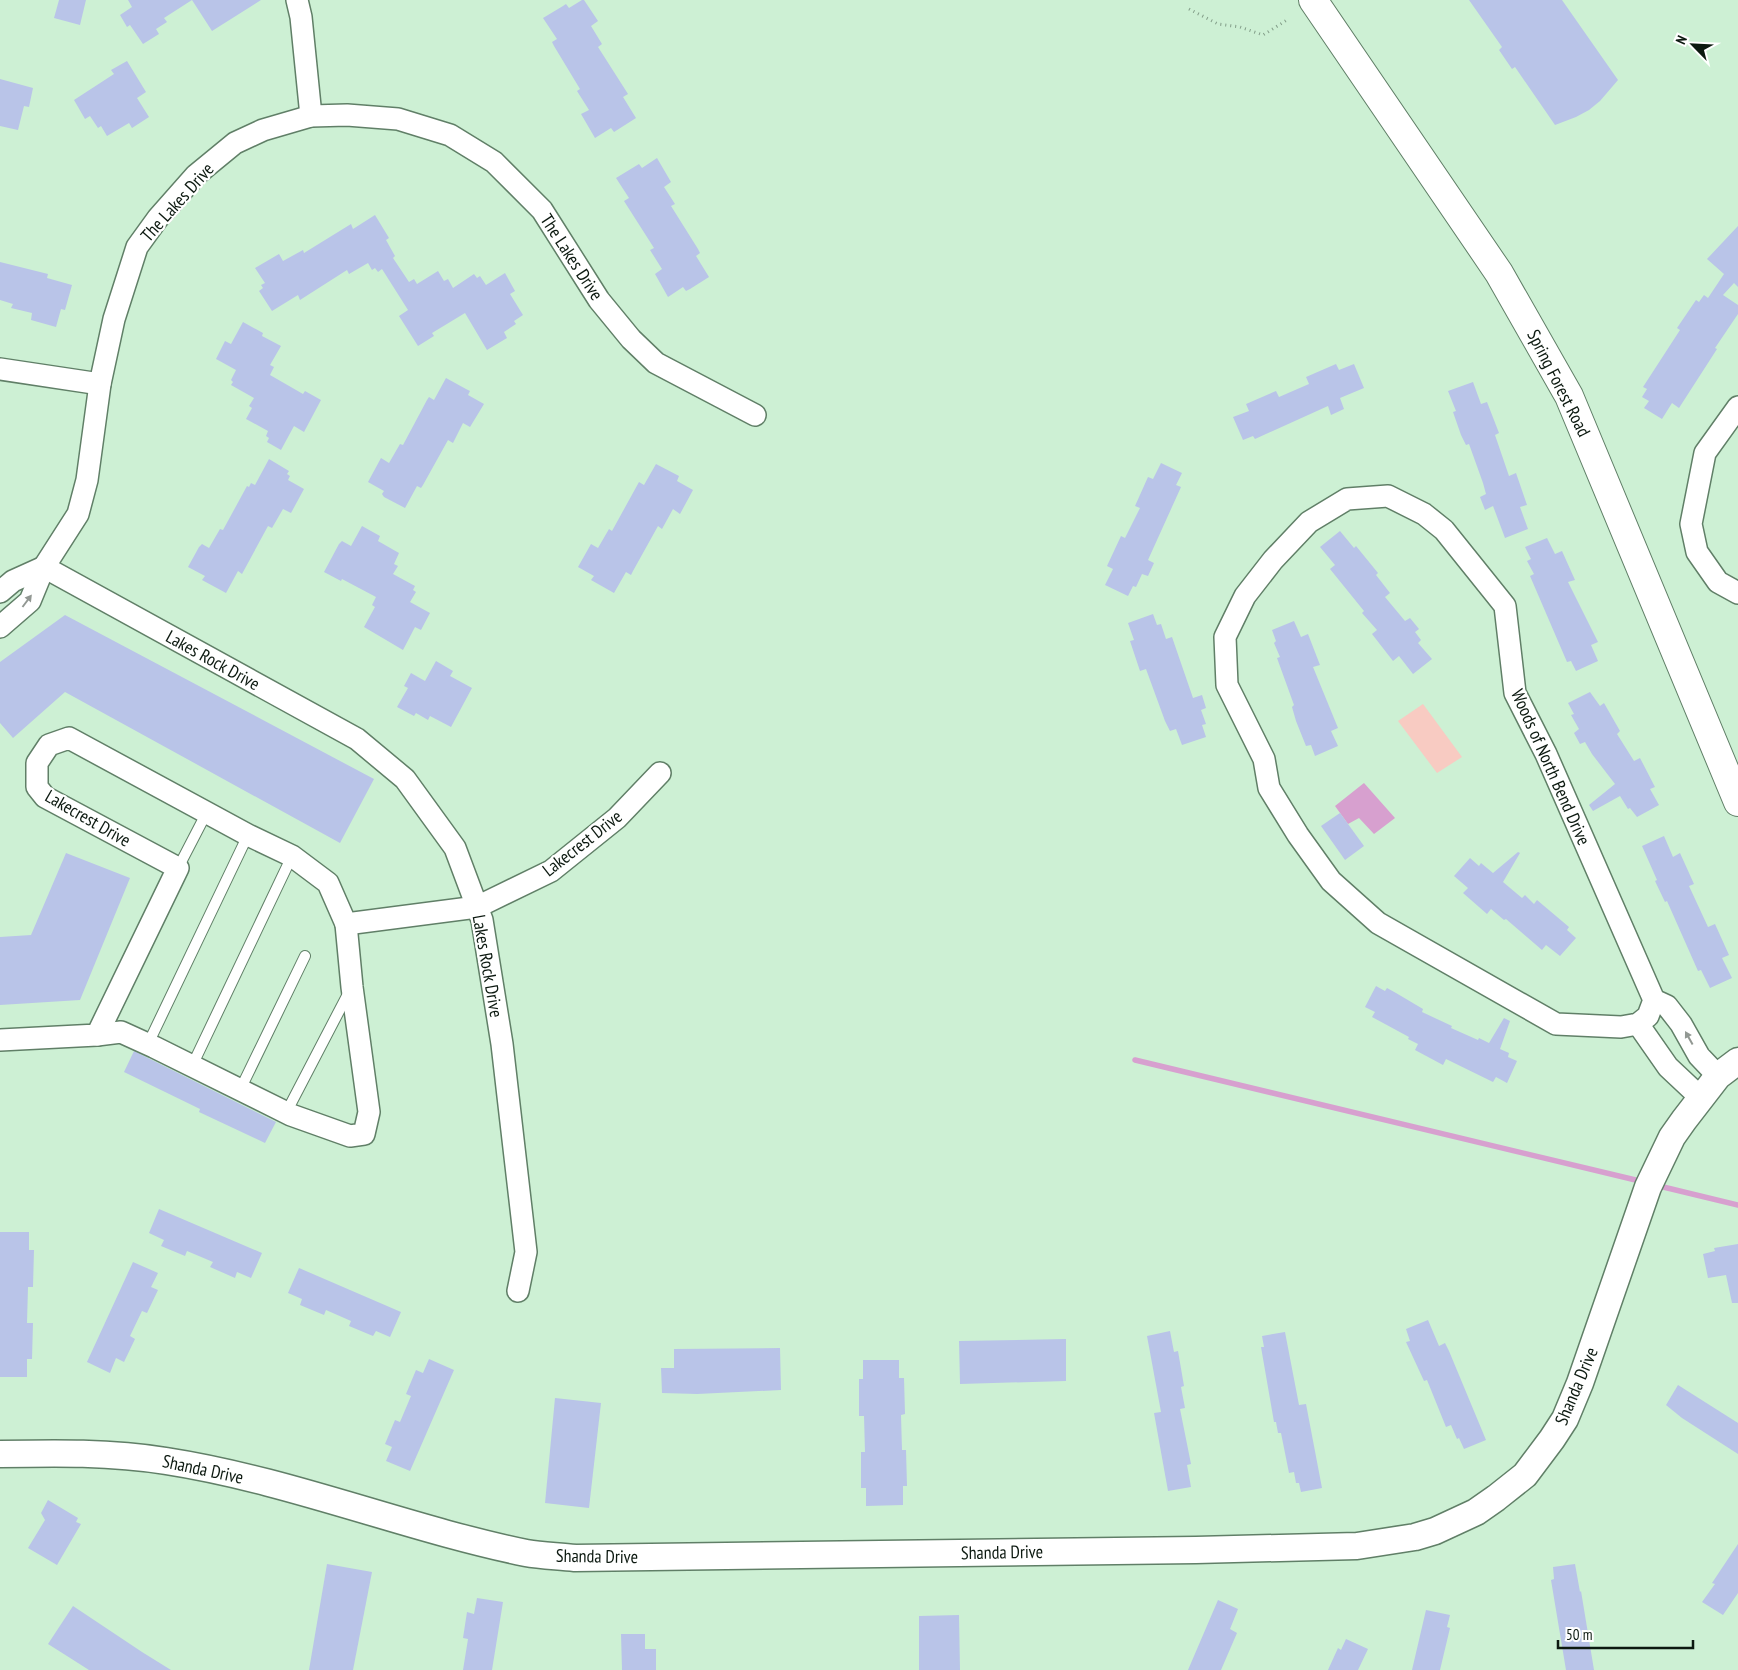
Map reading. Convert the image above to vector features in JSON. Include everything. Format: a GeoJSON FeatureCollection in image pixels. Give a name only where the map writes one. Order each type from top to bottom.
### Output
{"type":"FeatureCollection","features":[{"type":"Feature","properties":{"kind":"main road","name":"Spring Forest Road"},"geometry":{"type":"LineString","coordinates":[[1313,0],[1499,273],[1569,396],[1738,802]]}},
{"type":"Feature","properties":{"kind":"street"},"geometry":{"type":"LineString","coordinates":[[297,0],[301,17],[311,116]]}},
{"type":"Feature","properties":{"kind":"street","name":"The Lakes Drive"},"geometry":{"type":"LineString","coordinates":[[0,627],[30,600],[44,567],[78,514],[87,480],[100,384],[114,319],[137,247],[158,218],[196,175],[235,144],[263,130],[311,116],[348,115],[398,119],[450,135],[494,162],[542,210],[599,300],[631,339],[648,356],[656,363],[755,415]]}},
{"type":"Feature","properties":{"kind":"street"},"geometry":{"type":"LineString","coordinates":[[0,369],[100,384]]}},
{"type":"Feature","properties":{"kind":"street"},"geometry":{"type":"LineString","coordinates":[[1738,407],[1705,453],[1690,524],[1697,552],[1718,582],[1738,593]]}},
{"type":"Feature","properties":{"kind":"street","name":"Woods of North Bend Drive"},"geometry":{"type":"LineString","coordinates":[[1638,1024],[1621,1027],[1556,1024],[1378,923],[1331,880],[1298,835],[1269,788],[1264,760],[1227,685],[1225,637],[1245,596],[1273,560],[1309,522],[1347,499],[1388,496],[1424,514],[1444,530],[1505,606],[1515,693],[1546,754],[1654,1000],[1667,1006],[1681,1024],[1699,1056],[1728,1068]]}},
{"type":"Feature","properties":{"kind":"street"},"geometry":{"type":"LineString","coordinates":[[0,592],[13,581],[44,567]]}},
{"type":"Feature","properties":{"kind":"street","name":"Lakes Rock Drive"},"geometry":{"type":"LineString","coordinates":[[44,567],[357,739],[404,779],[455,848],[482,920],[502,1044],[526,1252],[518,1291]]}},
{"type":"Feature","properties":{"kind":"street","name":"Lakecrest Drive"},"geometry":{"type":"LineString","coordinates":[[0,1040],[121,1032],[286,1112],[350,1136],[364,1134],[369,1112],[352,988],[346,924],[328,883],[292,856],[69,738],[49,745],[37,763],[37,787],[45,797],[178,868]]}},
{"type":"Feature","properties":{"kind":"street","name":"Lakecrest Drive"},"geometry":{"type":"LineString","coordinates":[[346,924],[477,907],[551,871],[617,818],[660,773]]}},
{"type":"Feature","properties":{"kind":"street"},"geometry":{"type":"LineString","coordinates":[[96,1035],[178,868]]}},
{"type":"Feature","properties":{"kind":"street"},"geometry":{"type":"LineString","coordinates":[[1654,1000],[1648,1016],[1638,1024],[1668,1067],[1701,1098]]}},
{"type":"Feature","properties":{"kind":"street","name":"Shanda Drive"},"geometry":{"type":"LineString","coordinates":[[0,1454],[98,1454],[168,1461],[259,1481],[428,1529],[518,1551],[575,1558],[1196,1550],[1357,1546],[1415,1537],[1460,1520],[1496,1498],[1525,1475],[1552,1439],[1565,1419],[1580,1383],[1648,1188],[1672,1138],[1701,1098],[1728,1068]]}},
{"type":"Feature","properties":{"kind":"lane"},"geometry":{"type":"LineString","coordinates":[[178,868],[207,812]]}},
{"type":"Feature","properties":{"kind":"lane"},"geometry":{"type":"LineString","coordinates":[[148,1044],[248,834]]}},
{"type":"Feature","properties":{"kind":"lane"},"geometry":{"type":"LineString","coordinates":[[192,1066],[292,856]]}},
{"type":"Feature","properties":{"kind":"lane"},"geometry":{"type":"LineString","coordinates":[[240,1090],[305,956]]}},
{"type":"Feature","properties":{"kind":"lane"},"geometry":{"type":"LineString","coordinates":[[286,1112],[352,988]]}},
{"type":"Feature","properties":{"kind":"path"},"geometry":{"type":"LineString","coordinates":[[1189,10],[1218,24],[1240,27],[1262,35],[1287,20]]}},
{"type":"Feature","properties":{"kind":"shaded area"},"geometry":{"type":"Polygon","coordinates":[[[1423,704],[1462,757],[1437,773],[1398,721],[1423,704]]]}},
{"type":"Feature","properties":{"kind":"shaded area"},"geometry":{"type":"Polygon","coordinates":[[[1364,783],[1395,818],[1374,834],[1359,818],[1348,824],[1335,806],[1364,783]]]}},
{"type":"Feature","properties":{"kind":"building"},"geometry":{"type":"Polygon","coordinates":[[[59,0],[86,0],[80,25],[54,18],[59,0]]]}},
{"type":"Feature","properties":{"kind":"building"},"geometry":{"type":"Polygon","coordinates":[[[128,0],[192,0],[164,18],[167,22],[156,29],[159,34],[143,44],[130,25],[127,27],[120,15],[132,7],[128,0]]]}},
{"type":"Feature","properties":{"kind":"building"},"geometry":{"type":"Polygon","coordinates":[[[192,0],[261,0],[212,31],[192,0]]]}},
{"type":"Feature","properties":{"kind":"building"},"geometry":{"type":"Polygon","coordinates":[[[584,0],[598,21],[591,26],[602,44],[598,47],[628,94],[623,97],[636,118],[614,132],[611,128],[595,138],[581,114],[589,110],[577,91],[580,89],[554,46],[552,42],[557,39],[543,18],[566,4],[569,8],[584,0]]]}},
{"type":"Feature","properties":{"kind":"building"},"geometry":{"type":"Polygon","coordinates":[[[1469,0],[1562,0],[1618,80],[1600,101],[1589,110],[1555,125],[1515,67],[1512,69],[1499,50],[1502,47],[1469,0]]]}},
{"type":"Feature","properties":{"kind":"building"},"geometry":{"type":"Polygon","coordinates":[[[127,61],[146,92],[137,98],[149,117],[132,128],[129,123],[107,136],[101,126],[98,128],[90,116],[85,119],[74,100],[114,74],[111,70],[127,61]]]}},
{"type":"Feature","properties":{"kind":"building"},"geometry":{"type":"Polygon","coordinates":[[[0,79],[33,88],[29,107],[24,106],[18,130],[0,126],[0,79]]]}},
{"type":"Feature","properties":{"kind":"building"},"geometry":{"type":"Polygon","coordinates":[[[657,158],[671,182],[664,187],[675,204],[671,206],[698,249],[700,253],[696,256],[709,277],[686,291],[683,287],[668,297],[655,274],[662,269],[650,250],[654,248],[624,201],[629,198],[616,178],[639,164],[642,168],[657,158]]]}},
{"type":"Feature","properties":{"kind":"building"},"geometry":{"type":"Polygon","coordinates":[[[375,215],[389,238],[386,240],[395,256],[393,258],[409,282],[414,279],[417,284],[438,271],[444,281],[448,279],[453,288],[474,274],[477,278],[480,276],[486,285],[505,273],[515,291],[510,294],[523,315],[514,321],[516,324],[504,332],[507,338],[487,350],[465,313],[432,333],[434,336],[418,346],[399,316],[408,310],[382,269],[378,272],[375,268],[372,270],[368,263],[349,274],[347,270],[300,300],[298,295],[272,311],[259,291],[263,288],[261,285],[265,283],[255,268],[279,254],[283,261],[303,250],[304,253],[351,224],[353,229],[375,215]]]}},
{"type":"Feature","properties":{"kind":"building"},"geometry":{"type":"Polygon","coordinates":[[[1738,226],[1738,287],[1734,283],[1723,295],[1738,305],[1738,314],[1679,408],[1672,403],[1662,419],[1644,408],[1649,401],[1642,397],[1647,389],[1643,387],[1680,330],[1677,328],[1696,300],[1699,302],[1704,295],[1708,298],[1724,274],[1707,259],[1738,226]]]}},
{"type":"Feature","properties":{"kind":"building"},"geometry":{"type":"Polygon","coordinates":[[[0,262],[48,274],[47,278],[72,285],[65,310],[61,309],[56,327],[31,320],[32,313],[11,308],[13,304],[0,300],[0,262]]]}},
{"type":"Feature","properties":{"kind":"building"},"geometry":{"type":"Polygon","coordinates":[[[243,322],[263,333],[262,336],[281,346],[270,365],[274,367],[270,375],[303,394],[305,391],[321,400],[304,432],[294,426],[281,450],[267,442],[269,438],[266,436],[268,431],[246,419],[252,408],[249,406],[254,398],[231,385],[233,382],[231,380],[236,370],[216,359],[225,341],[231,344],[243,322]]]}},
{"type":"Feature","properties":{"kind":"building"},"geometry":{"type":"Polygon","coordinates":[[[1336,364],[1339,370],[1354,364],[1364,388],[1340,398],[1344,409],[1331,415],[1328,406],[1255,439],[1253,436],[1243,440],[1233,417],[1249,411],[1246,404],[1276,391],[1279,397],[1309,384],[1306,377],[1336,364]]]}},
{"type":"Feature","properties":{"kind":"building"},"geometry":{"type":"Polygon","coordinates":[[[446,378],[470,391],[468,395],[484,404],[470,427],[463,423],[453,443],[448,440],[423,485],[421,488],[417,486],[405,508],[384,497],[382,494],[384,491],[368,482],[381,458],[389,463],[400,444],[403,445],[427,400],[429,397],[434,400],[446,378]]]}},
{"type":"Feature","properties":{"kind":"building"},"geometry":{"type":"Polygon","coordinates":[[[1473,382],[1481,404],[1487,402],[1499,433],[1495,435],[1509,476],[1516,473],[1527,505],[1520,507],[1528,529],[1505,538],[1493,506],[1485,510],[1480,497],[1486,494],[1483,483],[1469,444],[1466,445],[1461,435],[1453,412],[1456,411],[1448,391],[1473,382]]]}},
{"type":"Feature","properties":{"kind":"building"},"geometry":{"type":"Polygon","coordinates":[[[269,459],[289,471],[287,474],[290,476],[288,480],[304,489],[291,513],[283,509],[272,528],[268,526],[242,574],[238,571],[226,593],[202,580],[205,576],[188,567],[199,547],[202,544],[209,548],[220,529],[223,530],[247,486],[249,487],[251,483],[255,485],[269,459]]]}},
{"type":"Feature","properties":{"kind":"building"},"geometry":{"type":"Polygon","coordinates":[[[1161,463],[1182,473],[1176,485],[1181,487],[1148,560],[1154,563],[1148,576],[1142,574],[1136,587],[1133,586],[1128,596],[1105,585],[1113,569],[1107,566],[1121,536],[1125,538],[1140,508],[1135,506],[1148,477],[1153,479],[1161,463]]]}},
{"type":"Feature","properties":{"kind":"building"},"geometry":{"type":"Polygon","coordinates":[[[656,464],[679,476],[677,481],[693,490],[680,514],[673,509],[662,529],[658,526],[631,575],[626,572],[614,593],[591,580],[594,576],[578,567],[591,544],[598,548],[609,529],[612,531],[639,482],[644,485],[656,464]]]}},
{"type":"Feature","properties":{"kind":"building"},"geometry":{"type":"Polygon","coordinates":[[[362,526],[380,536],[378,541],[399,553],[394,564],[398,566],[393,574],[415,586],[413,590],[416,592],[410,602],[430,613],[421,630],[415,627],[403,650],[364,627],[375,607],[372,605],[376,597],[324,572],[339,544],[342,541],[351,546],[362,526]]]}},
{"type":"Feature","properties":{"kind":"building"},"geometry":{"type":"Polygon","coordinates":[[[1340,531],[1354,548],[1356,546],[1378,573],[1376,575],[1390,593],[1385,597],[1405,621],[1410,618],[1419,629],[1415,632],[1421,640],[1418,643],[1432,659],[1413,674],[1399,656],[1393,661],[1372,634],[1377,630],[1362,613],[1364,611],[1330,569],[1335,565],[1320,547],[1340,531]]]}},
{"type":"Feature","properties":{"kind":"building"},"geometry":{"type":"Polygon","coordinates":[[[1547,538],[1555,554],[1562,551],[1575,580],[1568,582],[1598,642],[1591,645],[1598,661],[1576,671],[1571,661],[1567,662],[1530,576],[1534,574],[1527,561],[1531,559],[1525,547],[1547,538]]]}},
{"type":"Feature","properties":{"kind":"building"},"geometry":{"type":"Polygon","coordinates":[[[1153,614],[1157,625],[1161,624],[1166,639],[1172,637],[1193,698],[1202,695],[1206,708],[1201,710],[1206,724],[1202,725],[1206,737],[1182,745],[1176,729],[1170,731],[1165,721],[1146,669],[1140,671],[1130,641],[1134,640],[1128,623],[1153,614]]]}},
{"type":"Feature","properties":{"kind":"building"},"geometry":{"type":"Polygon","coordinates":[[[65,615],[374,779],[340,843],[65,692],[13,738],[0,723],[0,662],[65,615]]]}},
{"type":"Feature","properties":{"kind":"building"},"geometry":{"type":"Polygon","coordinates":[[[1294,621],[1301,637],[1308,634],[1320,665],[1313,667],[1338,728],[1331,731],[1338,746],[1315,756],[1311,745],[1306,746],[1296,721],[1292,707],[1294,705],[1277,658],[1280,657],[1274,643],[1276,641],[1272,630],[1294,621]]]}},
{"type":"Feature","properties":{"kind":"building"},"geometry":{"type":"Polygon","coordinates":[[[436,661],[453,671],[450,676],[472,688],[451,727],[430,716],[428,720],[416,713],[414,716],[397,707],[408,688],[404,686],[411,673],[425,681],[436,661]]]}},
{"type":"Feature","properties":{"kind":"building"},"geometry":{"type":"Polygon","coordinates":[[[1590,692],[1600,706],[1604,703],[1620,731],[1617,734],[1634,761],[1640,758],[1655,787],[1650,789],[1659,805],[1637,817],[1630,808],[1628,809],[1620,796],[1593,811],[1589,805],[1615,784],[1585,742],[1580,744],[1574,733],[1579,729],[1571,715],[1574,714],[1568,703],[1590,692]]]}},
{"type":"Feature","properties":{"kind":"building"},"geometry":{"type":"Polygon","coordinates":[[[1340,813],[1364,846],[1345,860],[1321,826],[1340,813]]]}},
{"type":"Feature","properties":{"kind":"building"},"geometry":{"type":"Polygon","coordinates":[[[1664,836],[1673,857],[1680,853],[1694,884],[1689,886],[1708,927],[1715,924],[1729,955],[1722,958],[1732,978],[1710,988],[1701,970],[1698,971],[1667,901],[1665,902],[1655,881],[1657,880],[1642,846],[1664,836]]]}},
{"type":"Feature","properties":{"kind":"building"},"geometry":{"type":"Polygon","coordinates":[[[1518,852],[1520,853],[1503,882],[1522,898],[1525,895],[1534,904],[1537,900],[1569,927],[1567,930],[1576,938],[1560,956],[1546,945],[1542,950],[1506,919],[1504,920],[1491,909],[1487,914],[1463,893],[1468,888],[1454,876],[1470,858],[1479,866],[1481,863],[1493,873],[1518,852]]]}},
{"type":"Feature","properties":{"kind":"building"},"geometry":{"type":"Polygon","coordinates":[[[66,853],[130,878],[80,1000],[0,1005],[0,937],[31,935],[66,853]]]}},
{"type":"Feature","properties":{"kind":"building"},"geometry":{"type":"Polygon","coordinates":[[[1376,986],[1385,991],[1387,988],[1396,993],[1423,1009],[1422,1012],[1452,1026],[1451,1028],[1489,1043],[1504,1018],[1510,1021],[1500,1049],[1509,1053],[1508,1057],[1517,1061],[1507,1083],[1496,1077],[1493,1082],[1446,1059],[1443,1065],[1415,1050],[1418,1044],[1372,1017],[1375,1012],[1365,1007],[1376,986]]]}},
{"type":"Feature","properties":{"kind":"building"},"geometry":{"type":"Polygon","coordinates":[[[134,1051],[276,1122],[265,1143],[199,1112],[200,1109],[124,1072],[134,1051]]]}},
{"type":"Feature","properties":{"kind":"building"},"geometry":{"type":"Polygon","coordinates":[[[159,1209],[262,1253],[251,1278],[237,1272],[235,1278],[210,1267],[213,1262],[187,1251],[185,1256],[161,1246],[164,1240],[149,1233],[159,1209]]]}},
{"type":"Feature","properties":{"kind":"building"},"geometry":{"type":"Polygon","coordinates":[[[0,1232],[29,1232],[29,1250],[34,1250],[33,1287],[28,1287],[27,1323],[33,1323],[32,1359],[27,1359],[27,1377],[0,1377],[0,1232]]]}},
{"type":"Feature","properties":{"kind":"building"},"geometry":{"type":"Polygon","coordinates":[[[1738,1244],[1738,1303],[1732,1303],[1726,1275],[1708,1278],[1703,1254],[1715,1251],[1714,1248],[1738,1244]]]}},
{"type":"Feature","properties":{"kind":"building"},"geometry":{"type":"Polygon","coordinates":[[[133,1262],[158,1273],[151,1287],[158,1290],[147,1313],[142,1311],[130,1336],[135,1339],[124,1362],[116,1358],[110,1373],[87,1362],[133,1262]]]}},
{"type":"Feature","properties":{"kind":"building"},"geometry":{"type":"Polygon","coordinates":[[[299,1268],[401,1312],[390,1337],[376,1331],[373,1336],[349,1326],[351,1321],[326,1310],[324,1315],[300,1305],[302,1299],[288,1293],[299,1268]]]}},
{"type":"Feature","properties":{"kind":"building"},"geometry":{"type":"Polygon","coordinates":[[[1428,1320],[1439,1346],[1445,1343],[1449,1351],[1486,1440],[1464,1449],[1451,1425],[1446,1427],[1427,1380],[1424,1381],[1406,1342],[1410,1341],[1406,1329],[1428,1320]]]}},
{"type":"Feature","properties":{"kind":"building"},"geometry":{"type":"Polygon","coordinates":[[[1170,1331],[1174,1352],[1178,1351],[1184,1386],[1181,1387],[1185,1408],[1180,1409],[1191,1464],[1187,1465],[1191,1487],[1168,1491],[1154,1413],[1161,1412],[1147,1336],[1170,1331]]]}},
{"type":"Feature","properties":{"kind":"building"},"geometry":{"type":"Polygon","coordinates":[[[1285,1332],[1299,1405],[1306,1404],[1322,1488],[1301,1492],[1299,1483],[1296,1483],[1294,1472],[1289,1473],[1281,1433],[1278,1433],[1276,1422],[1274,1422],[1261,1347],[1264,1347],[1262,1336],[1285,1332]]]}},
{"type":"Feature","properties":{"kind":"building"},"geometry":{"type":"Polygon","coordinates":[[[1066,1339],[1066,1381],[960,1384],[959,1341],[1066,1339]]]}},
{"type":"Feature","properties":{"kind":"building"},"geometry":{"type":"Polygon","coordinates":[[[780,1348],[781,1390],[697,1394],[662,1393],[661,1368],[674,1368],[674,1349],[780,1348]]]}},
{"type":"Feature","properties":{"kind":"building"},"geometry":{"type":"Polygon","coordinates":[[[429,1359],[454,1370],[410,1471],[386,1461],[392,1447],[385,1444],[395,1420],[400,1422],[411,1396],[406,1394],[416,1370],[423,1373],[429,1359]]]}},
{"type":"Feature","properties":{"kind":"building"},"geometry":{"type":"Polygon","coordinates":[[[863,1360],[899,1360],[899,1378],[904,1378],[905,1414],[901,1415],[902,1450],[906,1450],[907,1486],[903,1486],[903,1505],[866,1506],[866,1488],[861,1488],[861,1452],[865,1452],[864,1416],[859,1416],[859,1379],[863,1379],[863,1360]]]}},
{"type":"Feature","properties":{"kind":"building"},"geometry":{"type":"Polygon","coordinates":[[[1678,1385],[1738,1423],[1738,1454],[1682,1418],[1666,1405],[1678,1385]]]}},
{"type":"Feature","properties":{"kind":"building"},"geometry":{"type":"Polygon","coordinates":[[[555,1398],[601,1403],[589,1508],[545,1503],[555,1398]]]}},
{"type":"Feature","properties":{"kind":"building"},"geometry":{"type":"Polygon","coordinates":[[[48,1500],[78,1518],[76,1522],[81,1524],[57,1565],[28,1548],[45,1520],[41,1513],[48,1500]]]}},
{"type":"Feature","properties":{"kind":"building"},"geometry":{"type":"Polygon","coordinates":[[[1738,1544],[1738,1593],[1723,1615],[1702,1602],[1715,1584],[1712,1583],[1738,1544]]]}},
{"type":"Feature","properties":{"kind":"building"},"geometry":{"type":"Polygon","coordinates":[[[327,1564],[372,1572],[353,1670],[309,1670],[327,1564]]]}},
{"type":"Feature","properties":{"kind":"building"},"geometry":{"type":"Polygon","coordinates":[[[1575,1564],[1594,1670],[1566,1670],[1551,1580],[1554,1579],[1553,1567],[1575,1564]]]}},
{"type":"Feature","properties":{"kind":"building"},"geometry":{"type":"Polygon","coordinates":[[[477,1598],[503,1602],[492,1670],[463,1670],[468,1639],[463,1638],[467,1612],[474,1614],[477,1598]]]}},
{"type":"Feature","properties":{"kind":"building"},"geometry":{"type":"Polygon","coordinates":[[[1218,1600],[1238,1609],[1230,1629],[1237,1633],[1221,1670],[1188,1670],[1218,1600]]]}},
{"type":"Feature","properties":{"kind":"building"},"geometry":{"type":"Polygon","coordinates":[[[73,1606],[171,1670],[89,1670],[48,1644],[73,1606]]]}},
{"type":"Feature","properties":{"kind":"building"},"geometry":{"type":"Polygon","coordinates":[[[1426,1610],[1450,1615],[1447,1627],[1450,1628],[1440,1670],[1412,1670],[1426,1610]]]}},
{"type":"Feature","properties":{"kind":"building"},"geometry":{"type":"Polygon","coordinates":[[[959,1615],[960,1670],[919,1670],[919,1616],[959,1615]]]}},
{"type":"Feature","properties":{"kind":"building"},"geometry":{"type":"Polygon","coordinates":[[[621,1634],[645,1634],[645,1649],[656,1649],[656,1670],[622,1670],[621,1634]]]}},
{"type":"Feature","properties":{"kind":"building"},"geometry":{"type":"Polygon","coordinates":[[[1346,1639],[1368,1649],[1358,1670],[1328,1670],[1338,1648],[1341,1650],[1346,1639]]]}},
{"type":"Feature","properties":{"kind":"waterway"},"geometry":{"type":"LineString","coordinates":[[1135,1060],[1644,1182]]}},
{"type":"Feature","properties":{"kind":"waterway"},"geometry":{"type":"LineString","coordinates":[[1655,1185],[1738,1205]]}}]}
